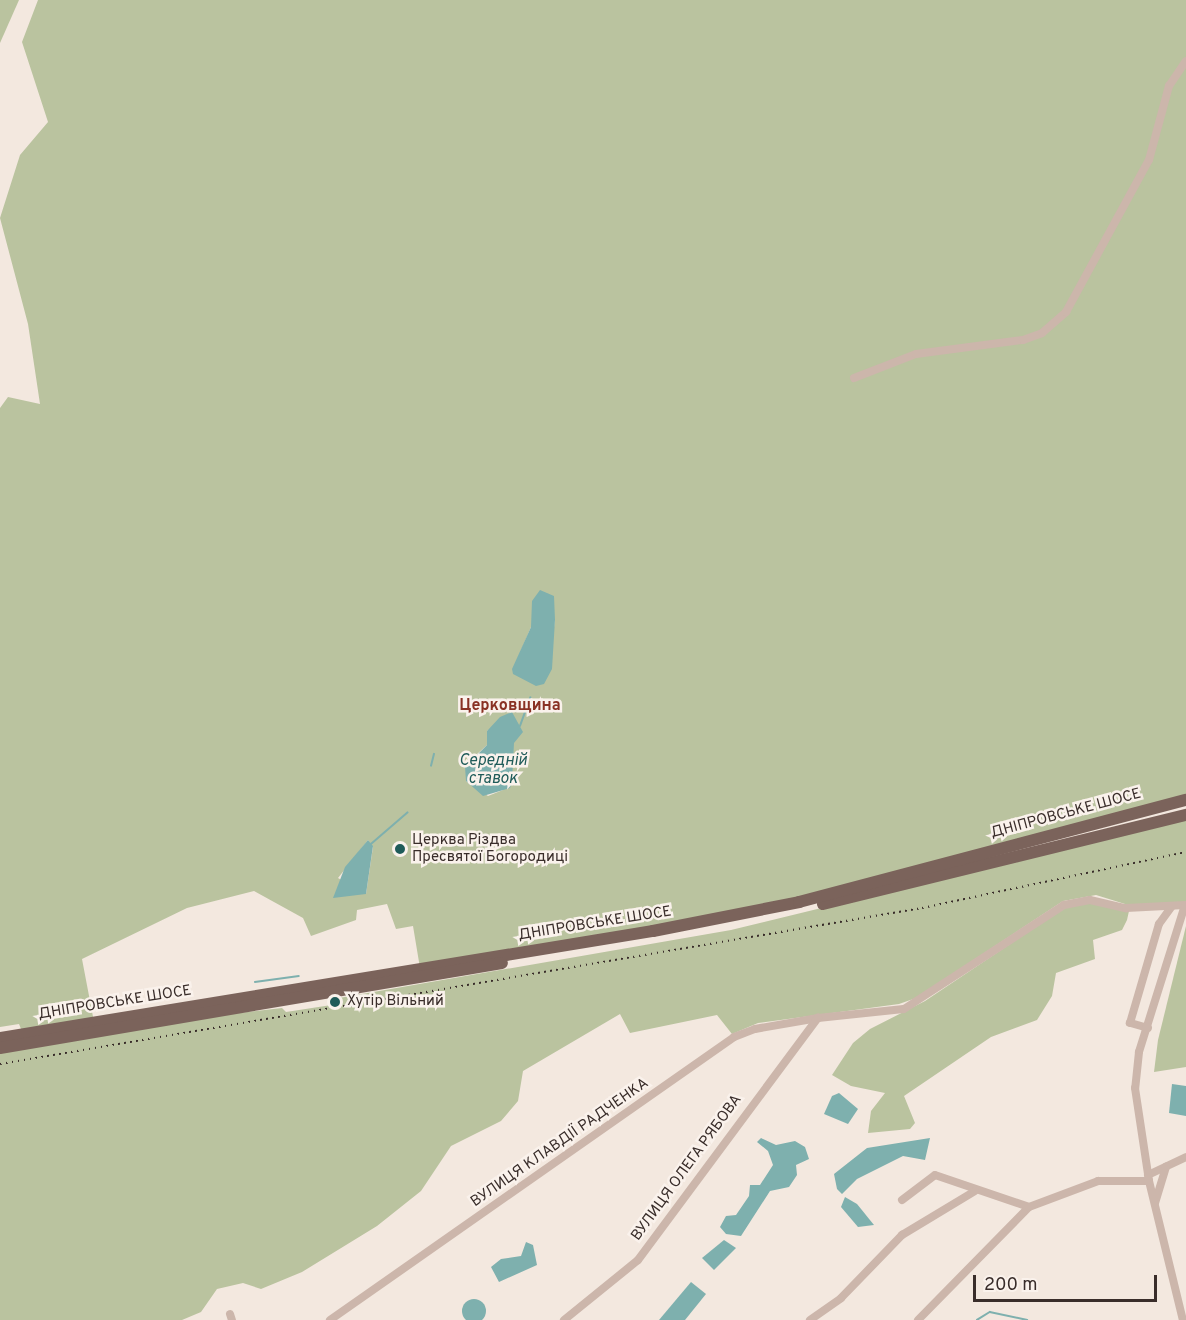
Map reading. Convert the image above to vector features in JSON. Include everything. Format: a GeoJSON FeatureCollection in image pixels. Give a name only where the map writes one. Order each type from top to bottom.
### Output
{"type":"FeatureCollection","features":[{"type":"Feature","properties":{"kind":"main road","name":"ДНІПРОВСЬКЕ ШОСЕ"},"geometry":{"type":"LineString","coordinates":[[0,1038],[776,907],[1186,800]]}},
{"type":"Feature","properties":{"kind":"main road","name":"ДНІПРОВСЬКЕ ШОСЕ"},"geometry":{"type":"LineString","coordinates":[[0,1048],[754,920],[1186,815]]}},
{"type":"Feature","properties":{"kind":"street"},"geometry":{"type":"LineString","coordinates":[[854,378],[916,354],[1023,340],[1042,333],[1066,312],[1149,160],[1170,86],[1186,61]]}},
{"type":"Feature","properties":{"kind":"street","name":"ВУЛИЦЯ КЛАВДІЇ РАДЧЕНКА"},"geometry":{"type":"LineString","coordinates":[[330,1320],[735,1037],[755,1029],[818,1018],[904,1010],[1064,905],[1090,900],[1126,908],[1172,906]]}},
{"type":"Feature","properties":{"kind":"street"},"geometry":{"type":"LineString","coordinates":[[1148,1028],[1130,1023],[1159,924],[1172,906],[1185,905],[1148,1028],[1135,1088],[1149,1178],[1182,1304],[1183,1320]]}},
{"type":"Feature","properties":{"kind":"street","name":"ВУЛИЦЯ ОЛЕГА РЯБОВА"},"geometry":{"type":"LineString","coordinates":[[564,1320],[638,1260],[818,1018]]}},
{"type":"Feature","properties":{"kind":"street"},"geometry":{"type":"LineString","coordinates":[[918,1320],[1029,1208],[1098,1181],[1149,1178],[1186,1157]]}},
{"type":"Feature","properties":{"kind":"street"},"geometry":{"type":"LineString","coordinates":[[1155,1204],[1166,1167]]}},
{"type":"Feature","properties":{"kind":"street"},"geometry":{"type":"LineString","coordinates":[[902,1200],[935,1175],[975,1191],[1029,1208]]}},
{"type":"Feature","properties":{"kind":"street"},"geometry":{"type":"LineString","coordinates":[[810,1320],[841,1298],[902,1235],[975,1191]]}},
{"type":"Feature","properties":{"kind":"green space"},"geometry":{"type":"Polygon","coordinates":[[[0,0],[19,0],[0,43],[0,0]]]}},
{"type":"Feature","properties":{"kind":"green space"},"geometry":{"type":"Polygon","coordinates":[[[38,0],[1186,0],[1186,799],[799,902],[420,968],[413,926],[396,929],[387,904],[357,910],[356,920],[311,936],[303,918],[254,891],[187,908],[82,959],[94,1022],[23,1034],[19,1024],[0,1027],[0,408],[8,397],[40,404],[28,324],[0,218],[20,155],[48,122],[22,42],[38,0]],[[555,620],[531,627],[516,662],[536,685],[549,664],[555,620]],[[511,712],[487,731],[487,745],[476,755],[466,781],[488,796],[503,790],[512,757],[511,712]],[[368,840],[338,878],[366,894],[373,847],[368,840]]]}},
{"type":"Feature","properties":{"kind":"green space"},"geometry":{"type":"Polygon","coordinates":[[[1186,819],[1186,904],[1125,904],[1096,895],[1063,901],[916,998],[899,1004],[758,1023],[732,1034],[717,1015],[630,1033],[620,1014],[523,1071],[518,1101],[501,1121],[451,1146],[421,1191],[377,1226],[302,1272],[261,1289],[243,1283],[217,1289],[201,1312],[182,1320],[0,1320],[0,1048],[150,1023],[282,1008],[286,1012],[338,1004],[339,998],[731,930],[1186,819]]]}},
{"type":"Feature","properties":{"kind":"green space"},"geometry":{"type":"Polygon","coordinates":[[[1089,903],[1129,911],[1127,920],[1122,930],[1093,940],[1095,959],[1056,973],[1052,996],[1037,1020],[991,1037],[904,1096],[915,1123],[910,1129],[868,1133],[871,1111],[885,1093],[851,1086],[832,1075],[853,1043],[870,1029],[925,1001],[1064,908],[1089,903]]]}},
{"type":"Feature","properties":{"kind":"green space"},"geometry":{"type":"Polygon","coordinates":[[[1186,926],[1186,1067],[1154,1072],[1158,1040],[1186,926]]]}},
{"type":"Feature","properties":{"kind":"water"},"geometry":{"type":"Polygon","coordinates":[[[540,590],[554,596],[555,620],[552,669],[544,684],[536,686],[513,674],[512,669],[531,627],[532,601],[540,590]]]}},
{"type":"Feature","properties":{"kind":"water","name":"Середній ставок"},"geometry":{"type":"Polygon","coordinates":[[[512,712],[523,732],[514,743],[510,788],[483,796],[466,781],[465,767],[487,745],[487,731],[500,717],[512,712]]]}},
{"type":"Feature","properties":{"kind":"water"},"geometry":{"type":"Polygon","coordinates":[[[368,840],[373,846],[366,894],[333,898],[345,867],[368,840]]]}},
{"type":"Feature","properties":{"kind":"water"},"geometry":{"type":"Polygon","coordinates":[[[1172,1084],[1186,1086],[1186,1116],[1169,1113],[1172,1084]]]}},
{"type":"Feature","properties":{"kind":"water"},"geometry":{"type":"Polygon","coordinates":[[[839,1093],[858,1109],[848,1124],[824,1114],[832,1096],[839,1093]]]}},
{"type":"Feature","properties":{"kind":"water"},"geometry":{"type":"Polygon","coordinates":[[[761,1138],[776,1145],[795,1141],[805,1147],[809,1159],[796,1165],[797,1175],[789,1187],[770,1191],[741,1236],[726,1234],[720,1227],[726,1216],[736,1215],[749,1196],[750,1185],[760,1185],[773,1165],[768,1151],[757,1142],[761,1138]]]}},
{"type":"Feature","properties":{"kind":"water"},"geometry":{"type":"Polygon","coordinates":[[[930,1138],[925,1160],[903,1156],[857,1179],[842,1194],[837,1189],[834,1174],[867,1148],[930,1138]]]}},
{"type":"Feature","properties":{"kind":"water"},"geometry":{"type":"Polygon","coordinates":[[[845,1197],[857,1204],[874,1225],[858,1227],[841,1207],[845,1197]]]}},
{"type":"Feature","properties":{"kind":"water"},"geometry":{"type":"Polygon","coordinates":[[[724,1240],[736,1248],[714,1270],[702,1258],[724,1240]]]}},
{"type":"Feature","properties":{"kind":"water"},"geometry":{"type":"Polygon","coordinates":[[[526,1242],[533,1245],[537,1265],[499,1282],[491,1267],[501,1259],[521,1256],[526,1242]]]}},
{"type":"Feature","properties":{"kind":"water"},"geometry":{"type":"Polygon","coordinates":[[[691,1282],[706,1294],[685,1320],[659,1320],[691,1282]]]}},
{"type":"Feature","properties":{"kind":"water"},"geometry":{"type":"Polygon","coordinates":[[[474,1299],[482,1303],[486,1311],[482,1319],[474,1323],[466,1319],[462,1311],[466,1303],[474,1299]]]}},
{"type":"Feature","properties":{"kind":"waterway"},"geometry":{"type":"LineString","coordinates":[[520,726],[530,698]]}},
{"type":"Feature","properties":{"kind":"waterway"},"geometry":{"type":"LineString","coordinates":[[431,766],[434,754]]}},
{"type":"Feature","properties":{"kind":"waterway"},"geometry":{"type":"LineString","coordinates":[[371,844],[407,813]]}},
{"type":"Feature","properties":{"kind":"waterway"},"geometry":{"type":"LineString","coordinates":[[255,982],[299,976]]}},
{"type":"Feature","properties":{"kind":"waterway"},"geometry":{"type":"LineString","coordinates":[[977,1320],[990,1312],[1027,1320]]}},
{"type":"Feature","properties":{"kind":"railway"},"geometry":{"type":"LineString","coordinates":[[0,1064],[922,908],[1186,852]]}},
{"type":"Feature","properties":{"kind":"place","name":"Церква Різдва Пресвятої Богородиці"},"geometry":{"type":"Point","coordinates":[400,849]}},
{"type":"Feature","properties":{"kind":"place","name":"Хутір Вільний"},"geometry":{"type":"Point","coordinates":[335,1002]}},
{"type":"Feature","properties":{"kind":"district","name":"Церковщина"},"geometry":{"type":"Point","coordinates":[510,706]}}]}
